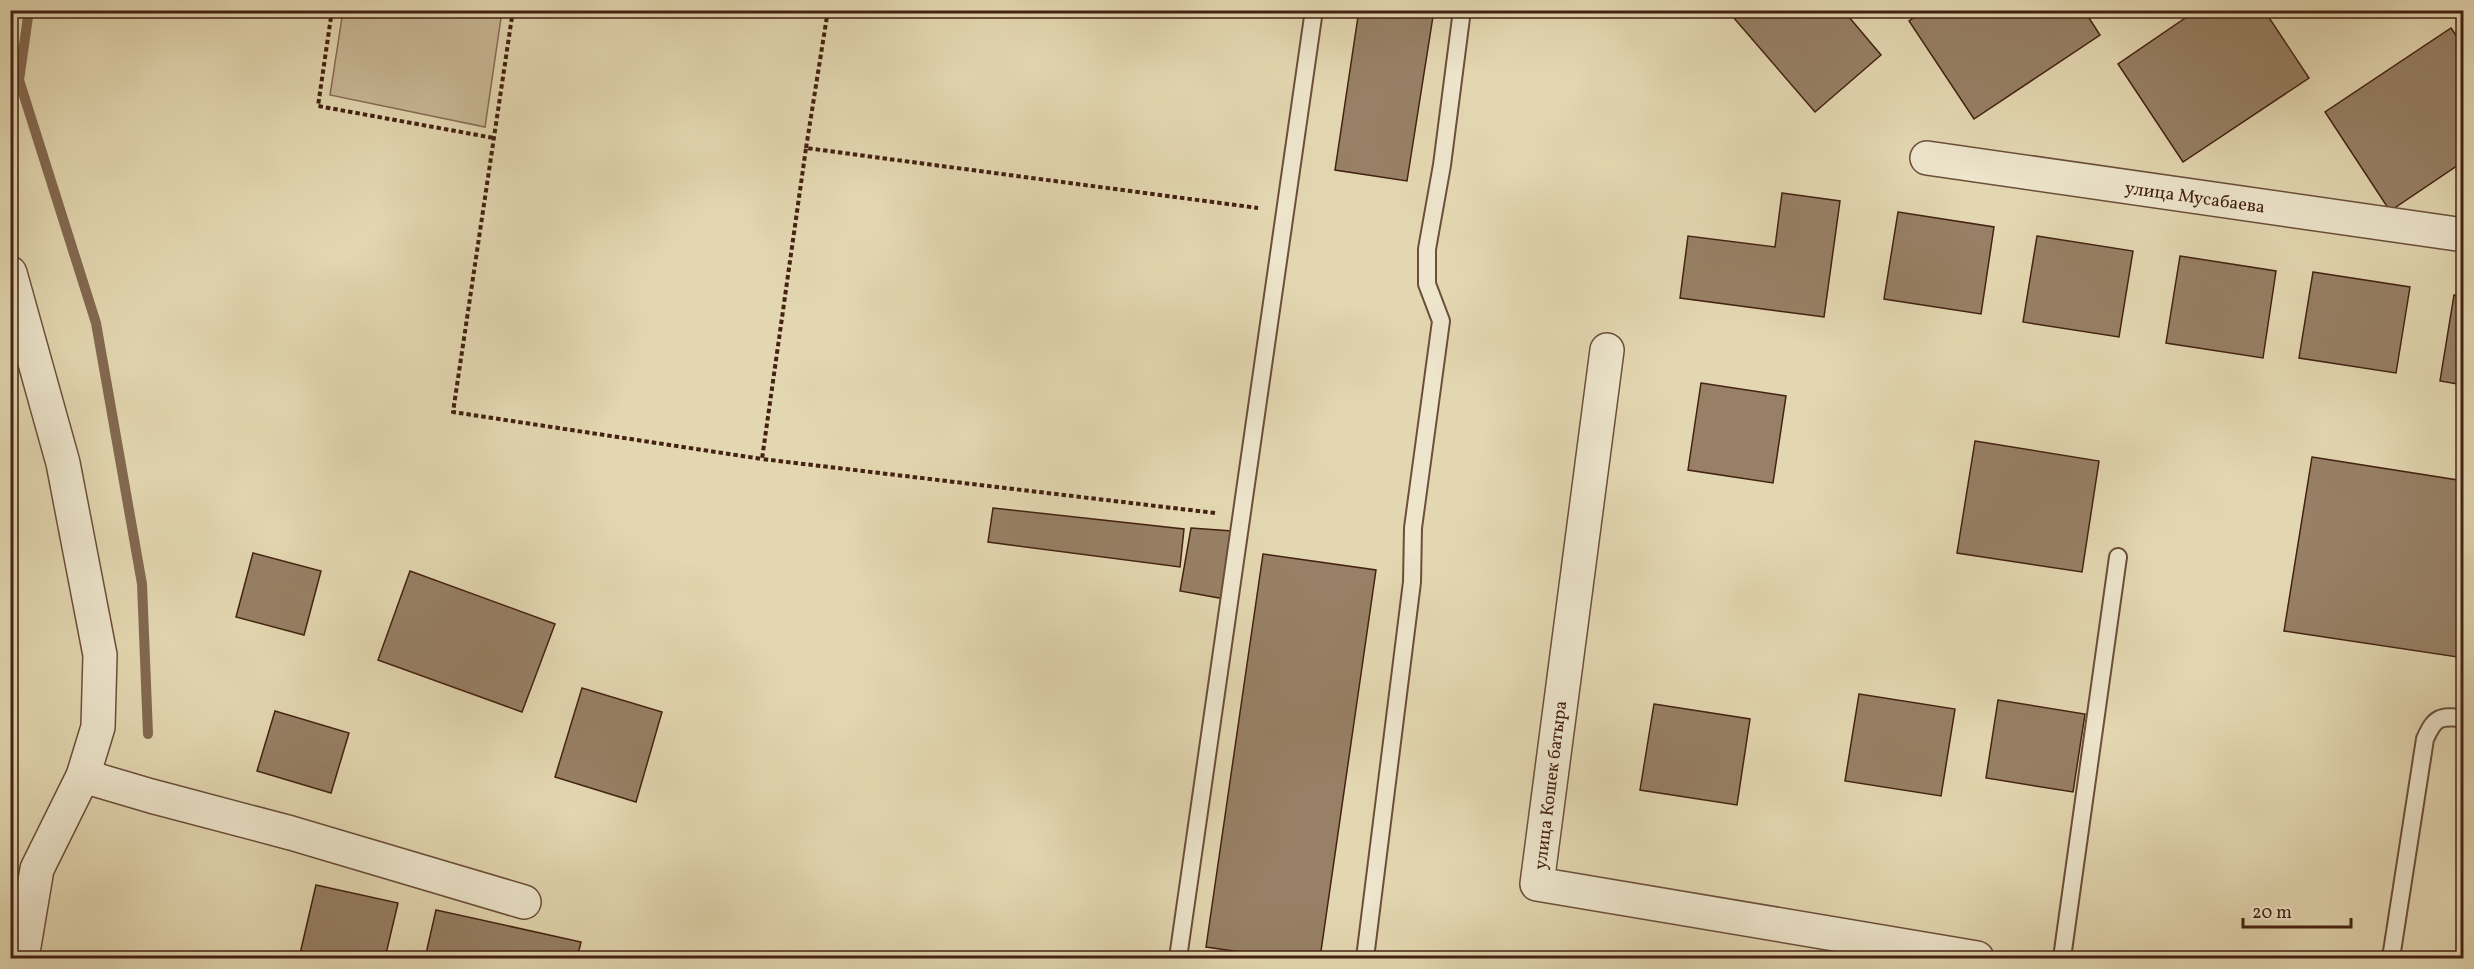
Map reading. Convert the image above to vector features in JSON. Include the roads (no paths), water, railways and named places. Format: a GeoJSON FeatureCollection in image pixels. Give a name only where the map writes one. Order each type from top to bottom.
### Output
{"type":"FeatureCollection","features":[{"type":"Feature","properties":{"kind":"street","name":"улица Мусабаева"},"geometry":{"type":"LineString","coordinates":[[1927,158],[2463,235]]}},
{"type":"Feature","properties":{"kind":"street"},"geometry":{"type":"LineString","coordinates":[[10,273],[63,463],[100,655],[98,727],[83,776],[24,875],[22,958]]}},
{"type":"Feature","properties":{"kind":"street","name":"улица Кошек батыра"},"geometry":{"type":"LineString","coordinates":[[1607,350],[1537,884],[1977,958]]}},
{"type":"Feature","properties":{"kind":"street"},"geometry":{"type":"LineString","coordinates":[[83,776],[291,833],[524,902]]}},
{"type":"Feature","properties":{"kind":"lane"},"geometry":{"type":"LineString","coordinates":[[1178,958],[1314,10]]}},
{"type":"Feature","properties":{"kind":"lane"},"geometry":{"type":"LineString","coordinates":[[1365,958],[1412,582],[1413,528],[1441,321],[1427,284],[1428,249],[1442,165],[1462,10]]}},
{"type":"Feature","properties":{"kind":"lane"},"geometry":{"type":"LineString","coordinates":[[2062,958],[2118,558]]}},
{"type":"Feature","properties":{"kind":"lane"},"geometry":{"type":"LineString","coordinates":[[2391,958],[2425,739],[2433,722],[2440,718],[2463,718]]}},
{"type":"Feature","properties":{"kind":"waterway"},"geometry":{"type":"LineString","coordinates":[[29,10],[19,80],[96,323],[142,584],[148,734]]}}]}
